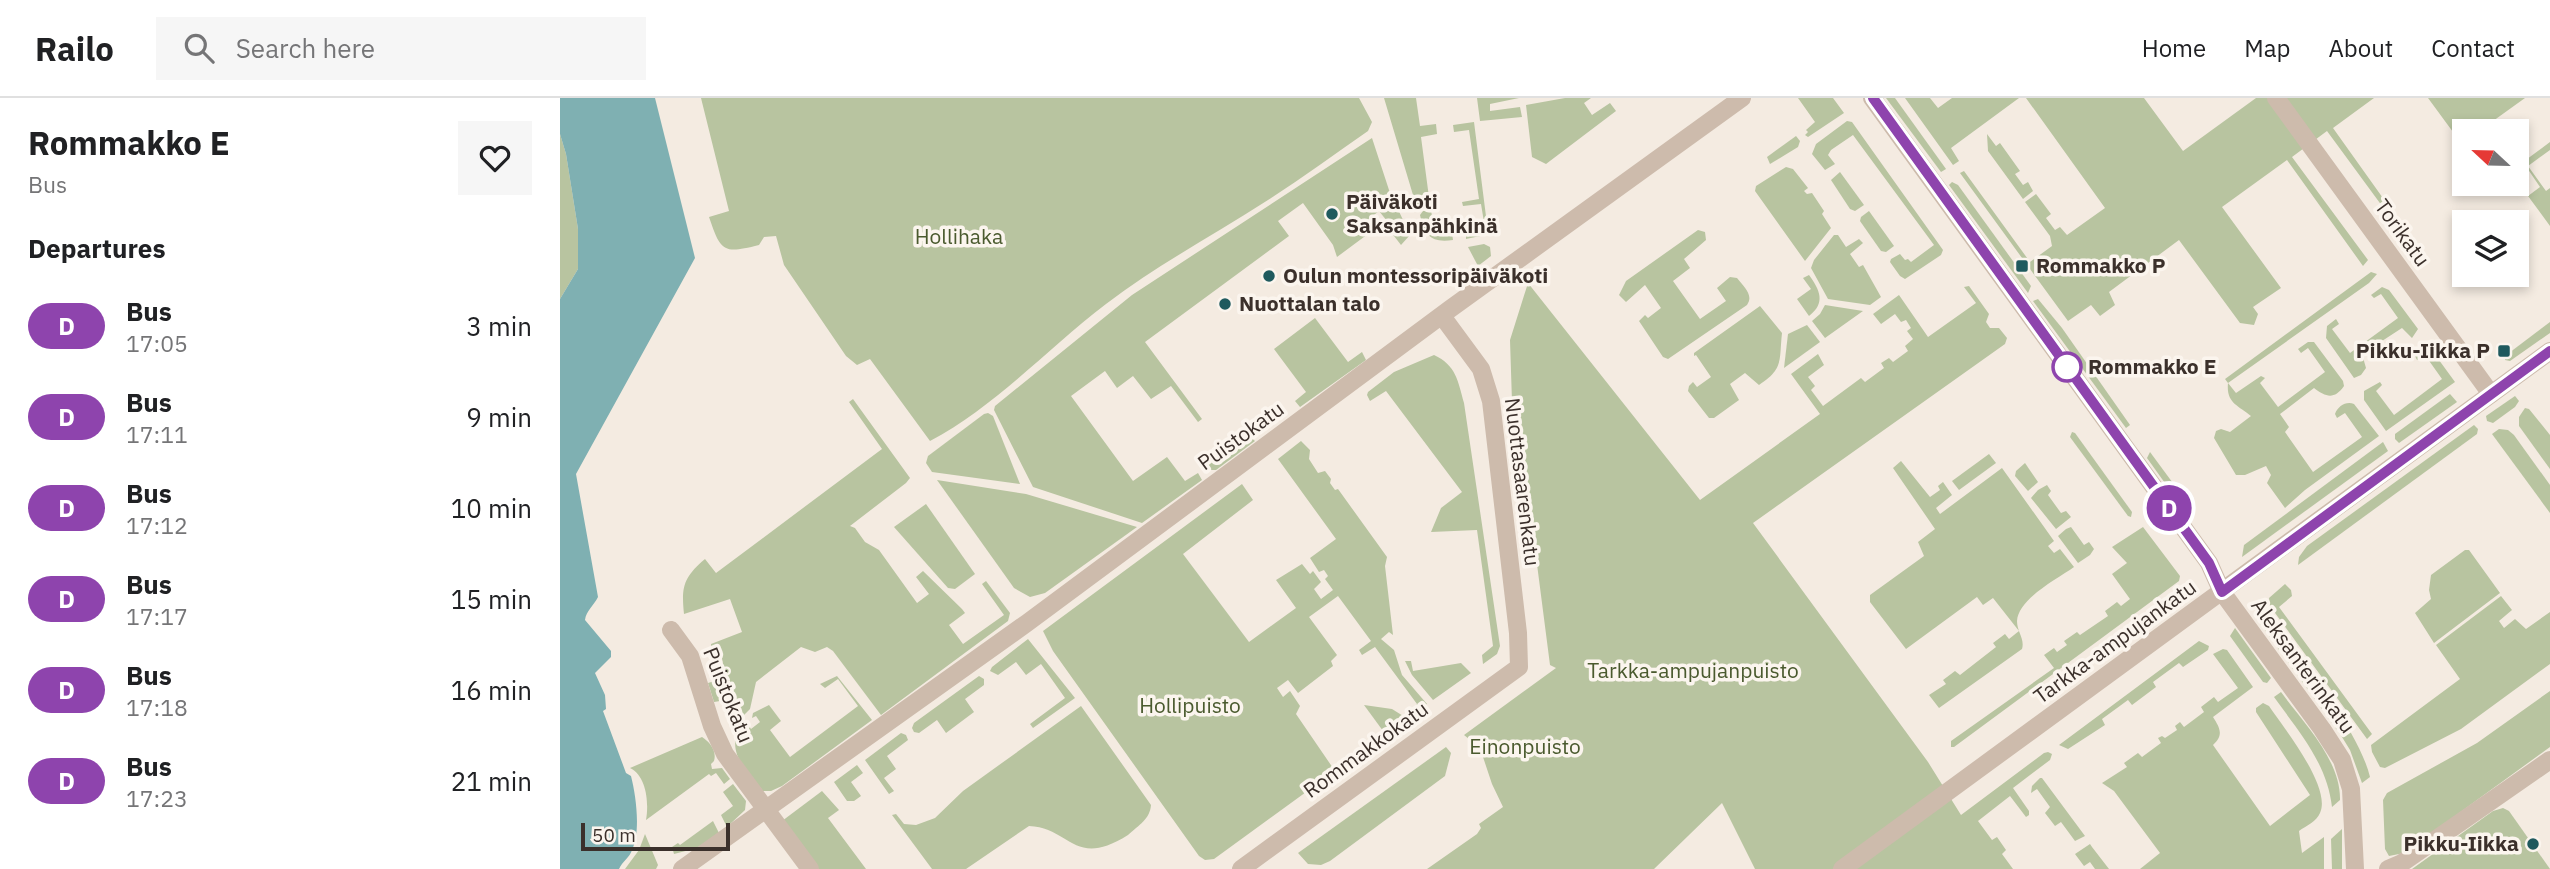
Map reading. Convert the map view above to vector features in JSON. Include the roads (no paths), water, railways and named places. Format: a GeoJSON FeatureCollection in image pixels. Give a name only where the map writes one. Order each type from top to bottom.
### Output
{"type":"FeatureCollection","features":[{"type":"Feature","properties":{"kind":"street","name":"Puistokatu"},"geometry":{"type":"LineString","coordinates":[[682,869],[1027,623],[1742,98]]}},
{"type":"Feature","properties":{"kind":"street","name":"Aleksanterinkatu"},"geometry":{"type":"LineString","coordinates":[[1872,98],[2209,563],[2222,592],[2342,760],[2351,789],[2355,869]]}},
{"type":"Feature","properties":{"kind":"street","name":"Torikatu"},"geometry":{"type":"LineString","coordinates":[[2276,98],[2491,394]]}},
{"type":"Feature","properties":{"kind":"street","name":"Nuottasaarenkatu"},"geometry":{"type":"LineString","coordinates":[[1442,316],[1481,369],[1491,401],[1518,633],[1518,667]]}},
{"type":"Feature","properties":{"kind":"street","name":"Tarkka-ampujankatu"},"geometry":{"type":"LineString","coordinates":[[1842,869],[2550,351]]}},
{"type":"Feature","properties":{"kind":"street","name":"Puistokatu"},"geometry":{"type":"LineString","coordinates":[[671,630],[690,656],[712,726],[725,754],[767,810]]}},
{"type":"Feature","properties":{"kind":"street","name":"Rommakkokatu"},"geometry":{"type":"LineString","coordinates":[[1241,869],[1518,667]]}},
{"type":"Feature","properties":{"kind":"street"},"geometry":{"type":"LineString","coordinates":[[2388,869],[2402,863],[2550,760]]}},
{"type":"Feature","properties":{"kind":"street"},"geometry":{"type":"LineString","coordinates":[[767,810],[810,869]]}},
{"type":"Feature","properties":{"kind":"water"},"geometry":{"type":"Polygon","coordinates":[[[560,98],[655,98],[695,258],[576,474],[598,597],[585,620],[611,651],[611,657],[595,673],[605,695],[606,709],[603,711],[626,773],[631,776],[636,803],[635,842],[631,853],[619,869],[560,869],[560,299],[578,269],[578,229],[566,154],[560,134],[560,98]]]}},
{"type":"Feature","properties":{"kind":"place","name":"Päiväkoti Saksanpähkinä"},"geometry":{"type":"Point","coordinates":[1332,214]}},
{"type":"Feature","properties":{"kind":"place","name":"Rommakko P"},"geometry":{"type":"Point","coordinates":[2022,266]}},
{"type":"Feature","properties":{"kind":"place","name":"Oulun montessoripäiväkoti"},"geometry":{"type":"Point","coordinates":[1269,276]}},
{"type":"Feature","properties":{"kind":"place","name":"Nuottalan talo"},"geometry":{"type":"Point","coordinates":[1225,304]}},
{"type":"Feature","properties":{"kind":"place","name":"Pikku-Iikka P"},"geometry":{"type":"Point","coordinates":[2504,351]}},
{"type":"Feature","properties":{"kind":"place","name":"Rommakko E"},"geometry":{"type":"Point","coordinates":[2067,367]}},
{"type":"Feature","properties":{"kind":"place","name":"Pikku-Iikka"},"geometry":{"type":"Point","coordinates":[2533,844]}},
{"type":"Feature","properties":{"kind":"park label","name":"Hollihaka"},"geometry":{"type":"Point","coordinates":[959,237]}},
{"type":"Feature","properties":{"kind":"park label","name":"Tarkka-ampujanpuisto"},"geometry":{"type":"Point","coordinates":[1693,671]}},
{"type":"Feature","properties":{"kind":"park label","name":"Hollipuisto"},"geometry":{"type":"Point","coordinates":[1190,706]}},
{"type":"Feature","properties":{"kind":"park label","name":"Einonpuisto"},"geometry":{"type":"Point","coordinates":[1525,747]}}]}
